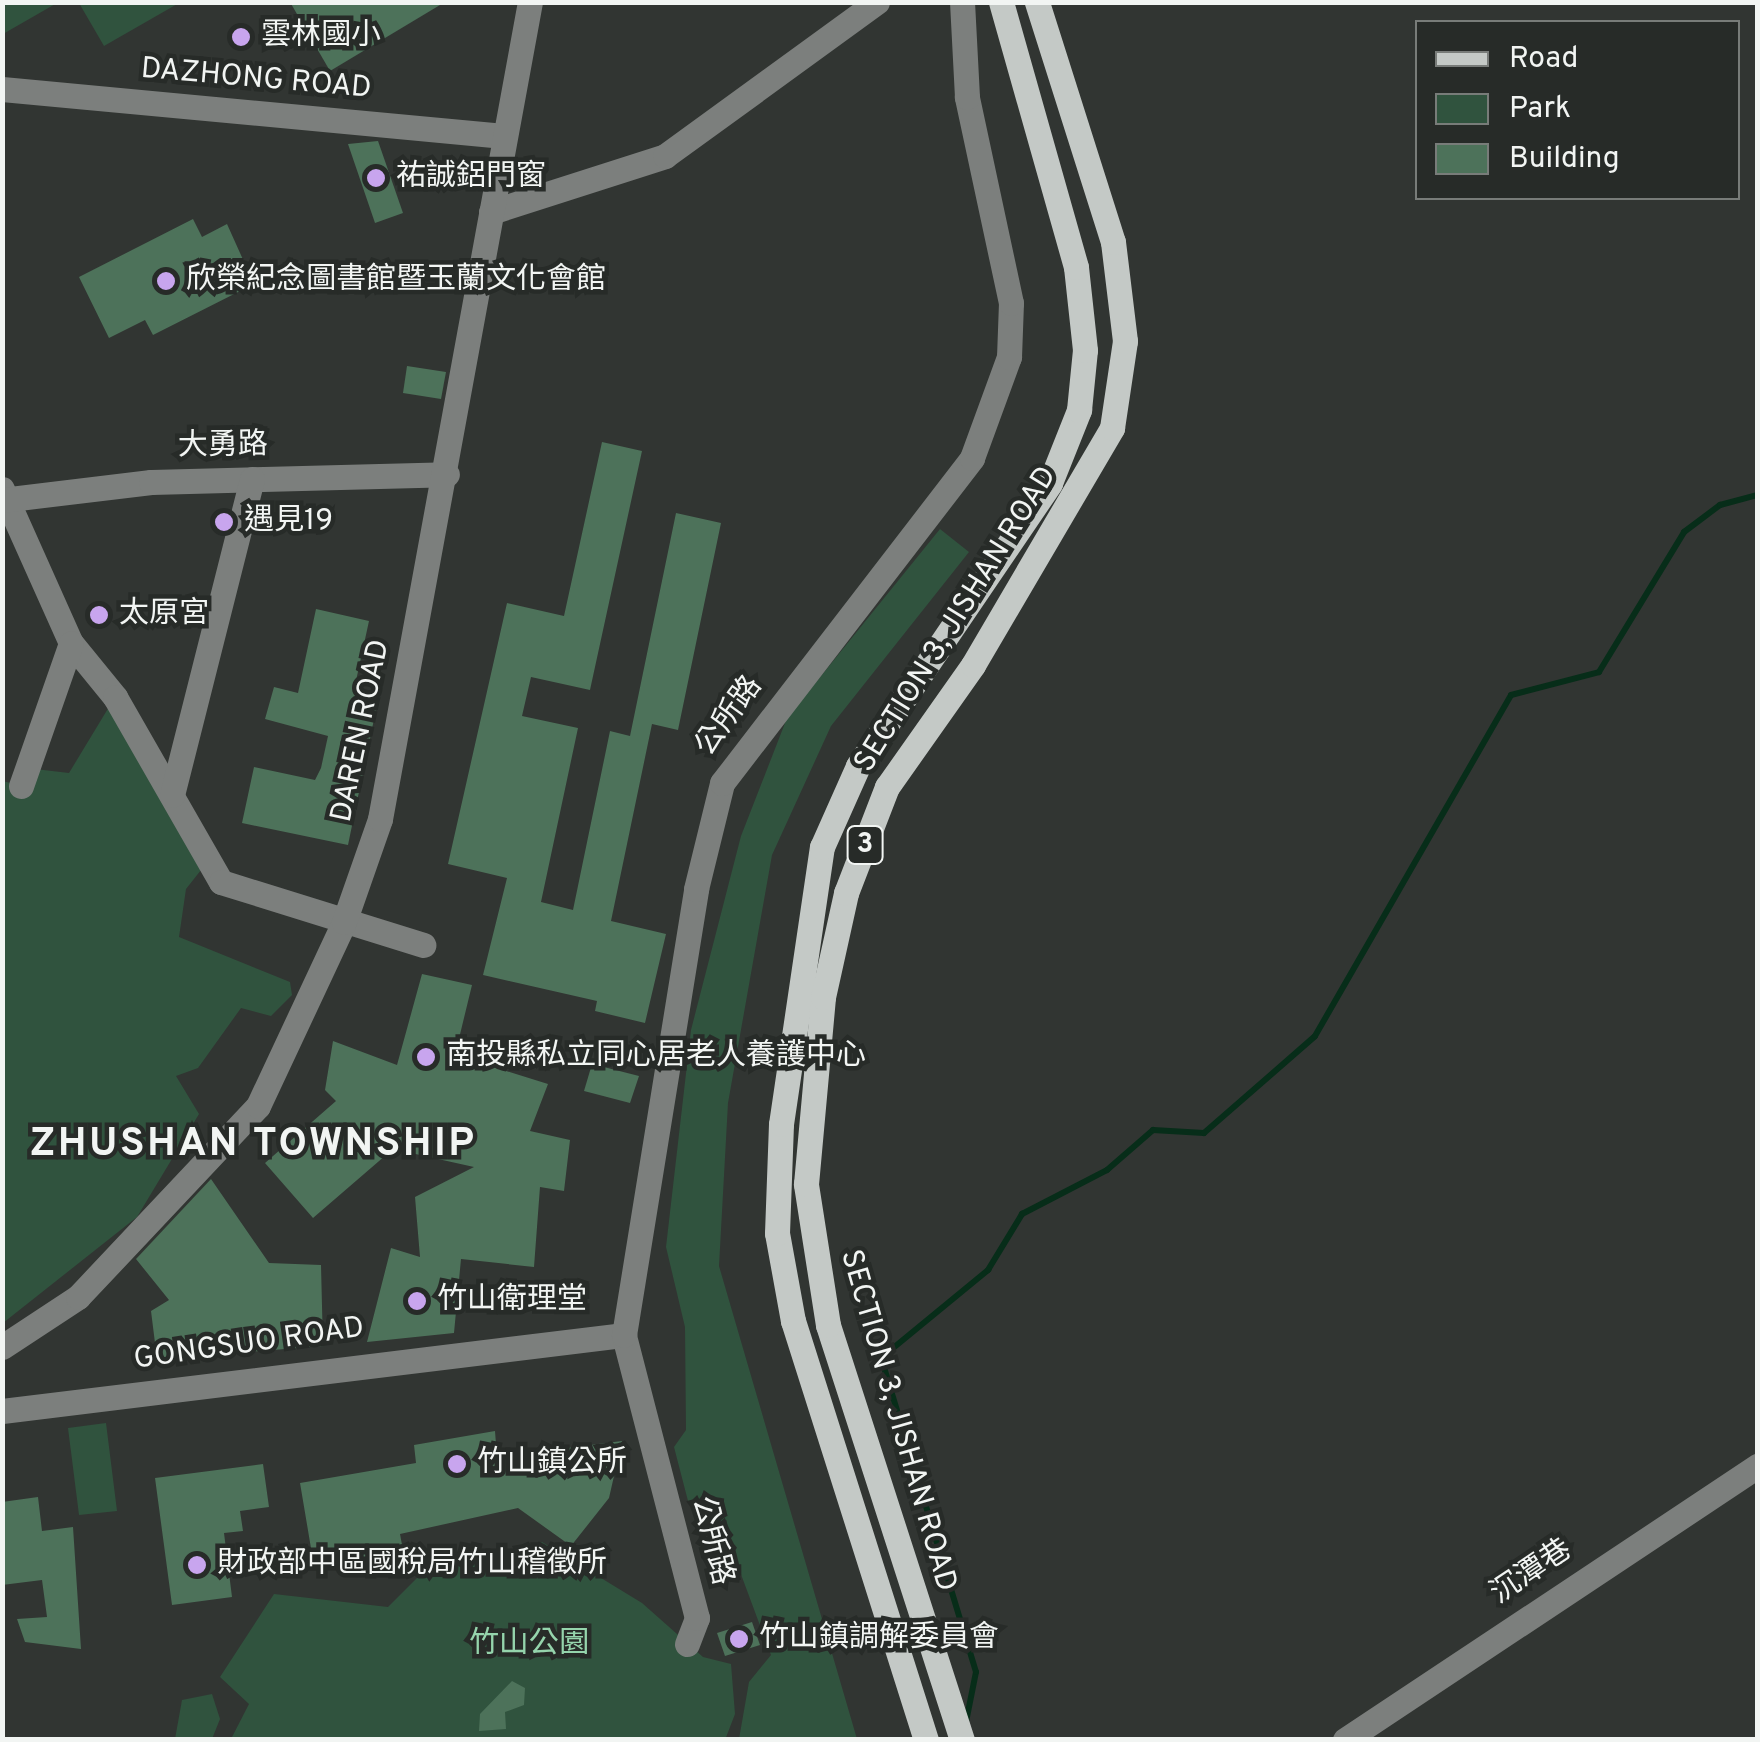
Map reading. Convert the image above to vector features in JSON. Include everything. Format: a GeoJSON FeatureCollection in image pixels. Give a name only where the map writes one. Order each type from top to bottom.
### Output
{"type":"FeatureCollection","features":[{"type":"Feature","properties":{"kind":"main road","name":"SECTION 3, JISHAN ROAD"},"geometry":{"type":"LineString","coordinates":[[926,1740],[793,1321],[777,1233],[781,1124],[822,847],[858,766],[1050,483],[1079,410],[1085,350],[1076,267],[1001,2]]}},
{"type":"Feature","properties":{"kind":"main road","name":"SECTION 3, JISHAN ROAD"},"geometry":{"type":"LineString","coordinates":[[962,1740],[828,1325],[806,1184],[824,997],[846,893],[887,788],[974,665],[1112,428],[1125,341],[1112,242],[1037,2]]}},
{"type":"Feature","properties":{"kind":"street","name":"DAREN ROAD"},"geometry":{"type":"LineString","coordinates":[[2,1347],[91,1285],[258,1106],[344,922],[380,819],[530,2]]}},
{"type":"Feature","properties":{"kind":"street"},"geometry":{"type":"LineString","coordinates":[[490,212],[664,156],[877,2]]}},
{"type":"Feature","properties":{"kind":"street","name":"公所路"},"geometry":{"type":"LineString","coordinates":[[687,1644],[698,1618],[624,1335],[722,783],[972,458],[1008,357],[1011,303],[967,97],[962,2]]}},
{"type":"Feature","properties":{"kind":"street","name":"DAZHONG ROAD"},"geometry":{"type":"LineString","coordinates":[[2,89],[504,136]]}},
{"type":"Feature","properties":{"kind":"street","name":"大勇路"},"geometry":{"type":"LineString","coordinates":[[4,496],[252,479],[446,474]]}},
{"type":"Feature","properties":{"kind":"street"},"geometry":{"type":"LineString","coordinates":[[172,795],[252,479]]}},
{"type":"Feature","properties":{"kind":"street"},"geometry":{"type":"LineString","coordinates":[[4,496],[71,643],[172,795],[221,882],[423,945]]}},
{"type":"Feature","properties":{"kind":"street"},"geometry":{"type":"LineString","coordinates":[[21,786],[71,643]]}},
{"type":"Feature","properties":{"kind":"street","name":"GONGSUO ROAD"},"geometry":{"type":"LineString","coordinates":[[2,1411],[624,1335]]}},
{"type":"Feature","properties":{"kind":"street","name":"沉潭巷"},"geometry":{"type":"LineString","coordinates":[[1345,1740],[1758,1466]]}},
{"type":"Feature","properties":{"kind":"green space"},"geometry":{"type":"Polygon","coordinates":[[[3,2],[57,2],[57,3],[3,34],[3,2]]]}},
{"type":"Feature","properties":{"kind":"green space"},"geometry":{"type":"Polygon","coordinates":[[[79,3],[179,3],[104,46],[79,3]]]}},
{"type":"Feature","properties":{"kind":"green space"},"geometry":{"type":"Polygon","coordinates":[[[940,529],[969,552],[831,726],[772,855],[728,1103],[719,1266],[857,1739],[739,1739],[749,1682],[771,1655],[713,1499],[688,1501],[674,1447],[686,1430],[685,1327],[666,1247],[691,1030],[741,836],[787,718],[940,529]]]}},
{"type":"Feature","properties":{"kind":"green space"},"geometry":{"type":"Polygon","coordinates":[[[115,697],[205,865],[186,889],[179,937],[290,982],[292,995],[271,1016],[241,1008],[198,1068],[176,1076],[199,1114],[137,1217],[3,1323],[3,781],[21,786],[35,769],[69,773],[115,697]]]}},
{"type":"Feature","properties":{"kind":"green space"},"geometry":{"type":"Polygon","coordinates":[[[106,1423],[117,1511],[79,1515],[68,1428],[106,1423]]]}},
{"type":"Feature","properties":{"kind":"green space","name":"竹山公園"},"geometry":{"type":"Polygon","coordinates":[[[542,1542],[642,1603],[703,1657],[731,1664],[735,1714],[725,1740],[231,1739],[249,1704],[220,1677],[274,1594],[388,1607],[417,1578],[542,1542]]]}},
{"type":"Feature","properties":{"kind":"green space"},"geometry":{"type":"Polygon","coordinates":[[[212,1694],[220,1719],[212,1739],[175,1739],[182,1700],[212,1694]]]}},
{"type":"Feature","properties":{"kind":"building"},"geometry":{"type":"Polygon","coordinates":[[[290,2],[445,2],[330,71],[290,2]]]}},
{"type":"Feature","properties":{"kind":"building","name":"祐誠鋁門窗"},"geometry":{"type":"Polygon","coordinates":[[[378,141],[403,213],[375,223],[348,144],[378,141]]]}},
{"type":"Feature","properties":{"kind":"building","name":"欣榮紀念圖書館暨玉蘭文化會館"},"geometry":{"type":"Polygon","coordinates":[[[193,219],[202,237],[227,224],[254,284],[153,335],[145,320],[109,338],[79,277],[193,219]]]}},
{"type":"Feature","properties":{"kind":"building"},"geometry":{"type":"Polygon","coordinates":[[[407,366],[446,372],[441,399],[403,393],[407,366]]]}},
{"type":"Feature","properties":{"kind":"building"},"geometry":{"type":"Polygon","coordinates":[[[602,442],[642,451],[590,690],[531,677],[522,716],[578,728],[541,902],[573,910],[610,731],[630,736],[676,513],[721,523],[678,730],[652,724],[611,921],[666,934],[645,1023],[595,1011],[597,1001],[483,975],[507,878],[448,864],[507,603],[564,616],[602,442]]]}},
{"type":"Feature","properties":{"kind":"building"},"geometry":{"type":"Polygon","coordinates":[[[316,609],[369,621],[354,690],[379,695],[348,845],[242,823],[254,767],[315,780],[321,768],[328,736],[265,719],[274,687],[298,693],[316,609]]]}},
{"type":"Feature","properties":{"kind":"building"},"geometry":{"type":"Polygon","coordinates":[[[422,974],[472,985],[455,1055],[548,1084],[530,1131],[570,1140],[564,1191],[540,1187],[534,1267],[461,1259],[454,1333],[367,1342],[391,1248],[420,1257],[415,1197],[474,1167],[393,1149],[313,1218],[265,1163],[336,1101],[325,1090],[333,1041],[397,1065],[422,974]]]}},
{"type":"Feature","properties":{"kind":"building"},"geometry":{"type":"Polygon","coordinates":[[[592,1064],[639,1076],[630,1103],[584,1091],[592,1064]]]}},
{"type":"Feature","properties":{"kind":"building"},"geometry":{"type":"Polygon","coordinates":[[[211,1179],[269,1263],[321,1265],[323,1346],[157,1359],[151,1311],[169,1300],[136,1259],[211,1179]]]}},
{"type":"Feature","properties":{"kind":"building"},"geometry":{"type":"Polygon","coordinates":[[[495,1431],[497,1457],[622,1441],[609,1498],[571,1546],[518,1508],[400,1534],[403,1550],[314,1566],[300,1483],[416,1463],[414,1445],[495,1431]]]}},
{"type":"Feature","properties":{"kind":"building","name":"財政部中區國稅局竹山稽徵所"},"geometry":{"type":"Polygon","coordinates":[[[263,1464],[269,1507],[240,1511],[243,1531],[224,1533],[232,1597],[172,1605],[155,1478],[263,1464]]]}},
{"type":"Feature","properties":{"kind":"building"},"geometry":{"type":"Polygon","coordinates":[[[38,1497],[42,1531],[73,1527],[81,1649],[25,1642],[17,1619],[47,1617],[42,1580],[2,1585],[2,1502],[38,1497]]]}},
{"type":"Feature","properties":{"kind":"building","name":"竹山鎮調解委員會"},"geometry":{"type":"Polygon","coordinates":[[[752,1622],[760,1645],[725,1656],[717,1633],[752,1622]]]}},
{"type":"Feature","properties":{"kind":"building"},"geometry":{"type":"Polygon","coordinates":[[[512,1681],[525,1688],[524,1705],[505,1712],[506,1729],[479,1731],[480,1714],[512,1681]]]}},
{"type":"Feature","properties":{"kind":"waterway"},"geometry":{"type":"LineString","coordinates":[[966,1722],[976,1672],[881,1358],[988,1270],[1022,1214],[1107,1170],[1153,1130],[1204,1133],[1315,1036],[1511,695],[1599,672],[1684,532],[1720,505],[1758,495]]}},
{"type":"Feature","properties":{"kind":"place","name":"雲林國小"},"geometry":{"type":"Point","coordinates":[241,37]}},
{"type":"Feature","properties":{"kind":"place","name":"祐誠鋁門窗"},"geometry":{"type":"Point","coordinates":[376,178]}},
{"type":"Feature","properties":{"kind":"place","name":"欣榮紀念圖書館暨玉蘭文化會館"},"geometry":{"type":"Point","coordinates":[166,281]}},
{"type":"Feature","properties":{"kind":"place","name":"遇見19"},"geometry":{"type":"Point","coordinates":[224,522]}},
{"type":"Feature","properties":{"kind":"place","name":"太原宮"},"geometry":{"type":"Point","coordinates":[99,615]}},
{"type":"Feature","properties":{"kind":"place","name":"南投縣私立同心居老人養護中心"},"geometry":{"type":"Point","coordinates":[426,1057]}},
{"type":"Feature","properties":{"kind":"place","name":"竹山衛理堂"},"geometry":{"type":"Point","coordinates":[417,1301]}},
{"type":"Feature","properties":{"kind":"place","name":"竹山鎮公所"},"geometry":{"type":"Point","coordinates":[457,1464]}},
{"type":"Feature","properties":{"kind":"place","name":"財政部中區國稅局竹山稽徵所"},"geometry":{"type":"Point","coordinates":[197,1565]}},
{"type":"Feature","properties":{"kind":"place","name":"竹山鎮調解委員會"},"geometry":{"type":"Point","coordinates":[739,1639]}},
{"type":"Feature","properties":{"kind":"district","name":"ZHUSHAN TOWNSHIP"},"geometry":{"type":"Point","coordinates":[253,1145]}}]}
